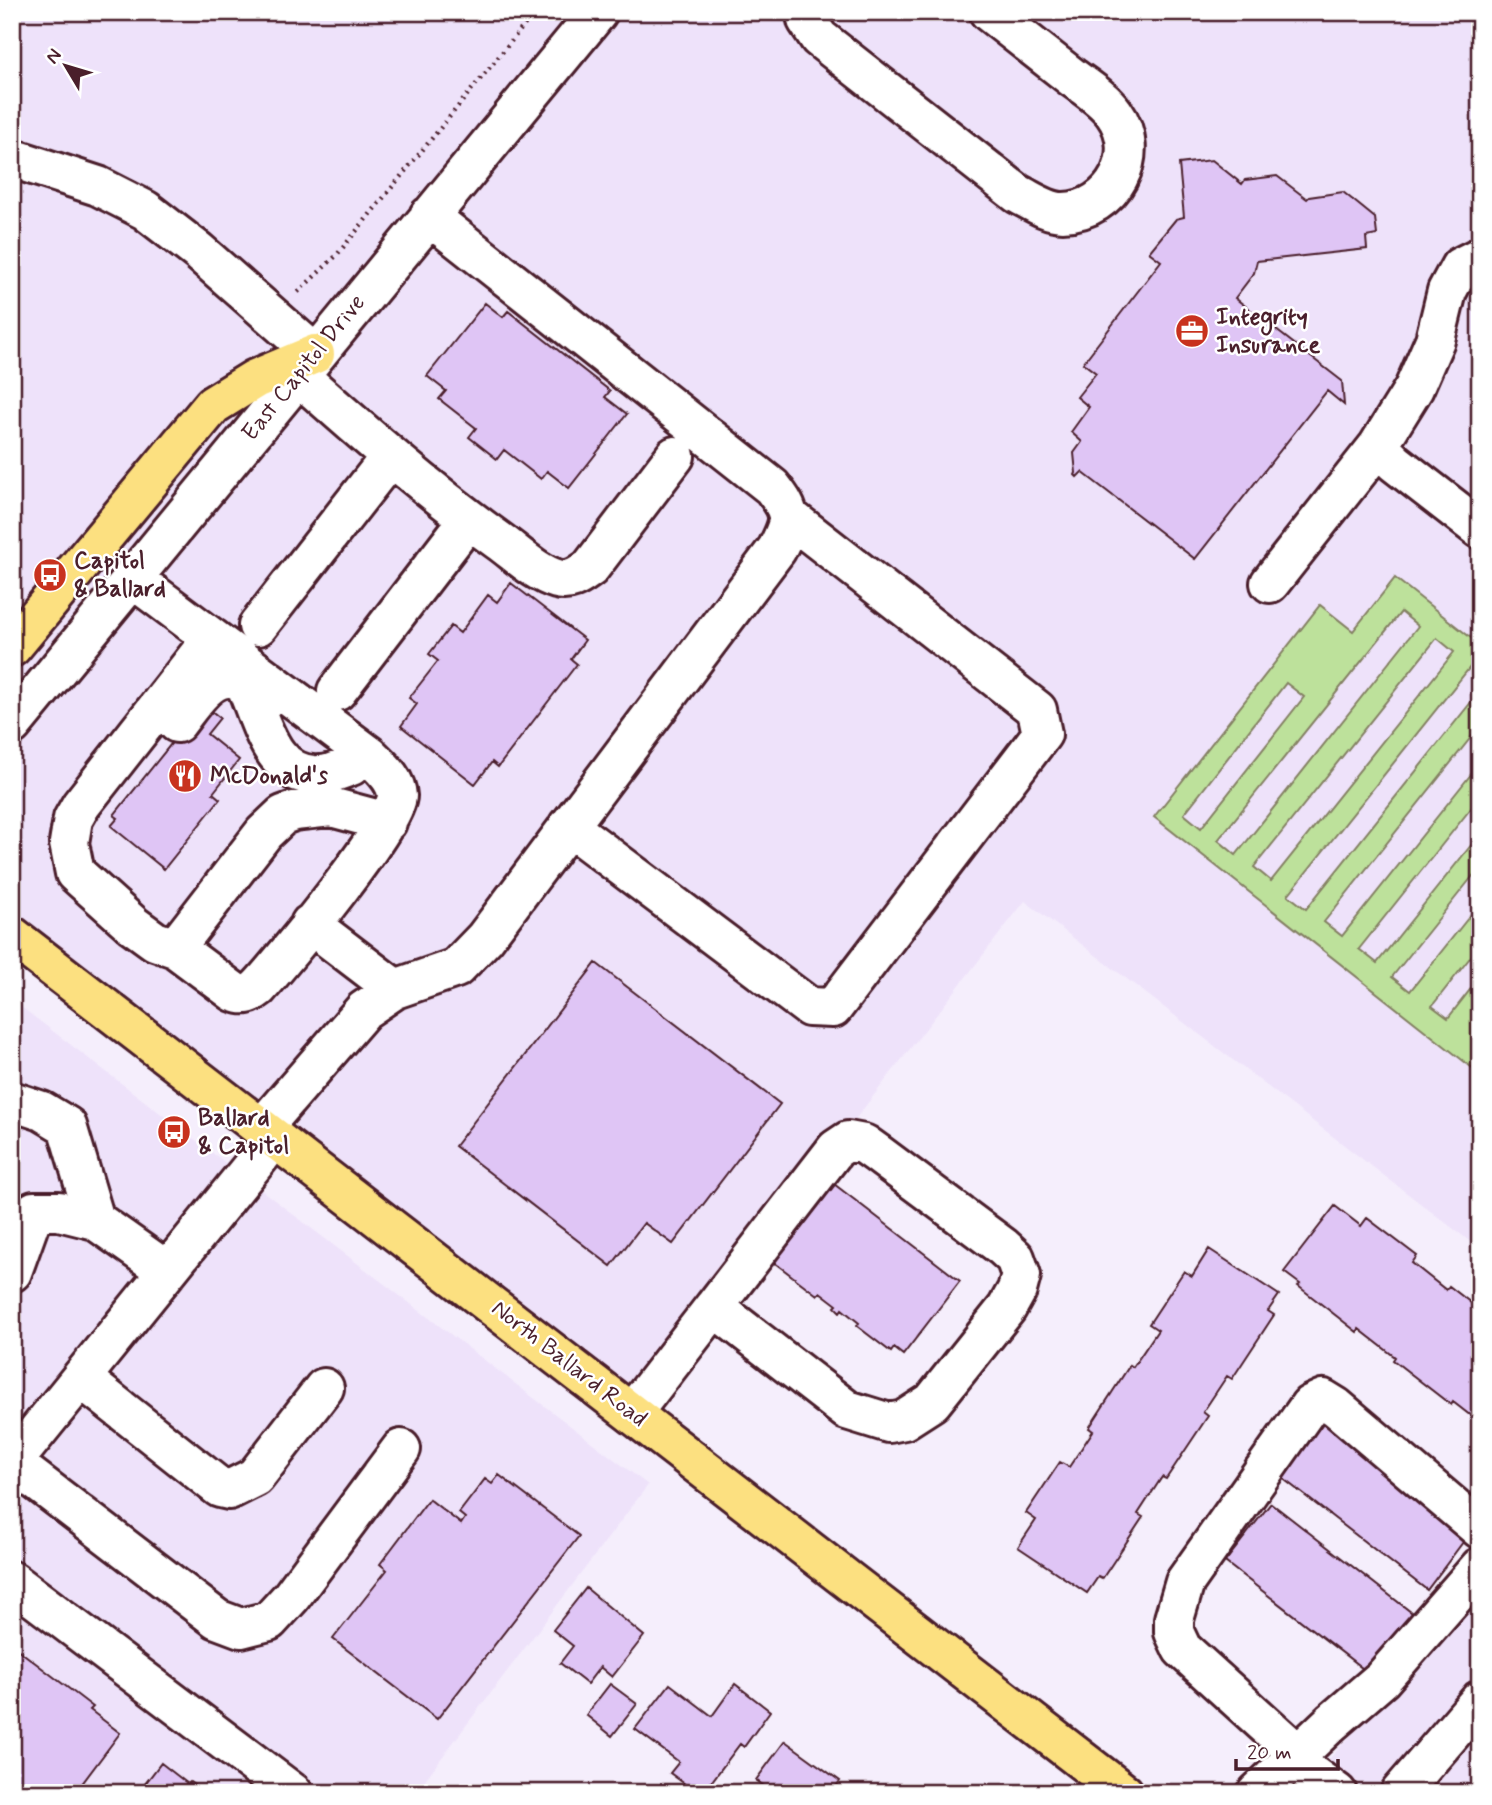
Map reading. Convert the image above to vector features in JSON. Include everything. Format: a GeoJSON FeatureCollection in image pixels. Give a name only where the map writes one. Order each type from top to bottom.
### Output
{"type":"FeatureCollection","features":[{"type":"Feature","properties":{"kind":"main road"},"geometry":{"type":"LineString","coordinates":[[12,647],[213,405],[255,379],[306,364]]}},
{"type":"Feature","properties":{"kind":"main road","name":"North Ballard Road"},"geometry":{"type":"LineString","coordinates":[[12,936],[1124,1793]]}},
{"type":"Feature","properties":{"kind":"street","name":"East Capitol Drive"},"geometry":{"type":"LineString","coordinates":[[12,725],[598,12]]}},
{"type":"Feature","properties":{"kind":"street"},"geometry":{"type":"LineString","coordinates":[[806,12],[807,20],[819,38],[1018,194],[1042,207],[1061,212],[1091,207],[1114,187],[1126,156],[1124,132],[1113,112],[1095,94],[989,12]]}},
{"type":"Feature","properties":{"kind":"street"},"geometry":{"type":"LineString","coordinates":[[12,158],[98,186],[145,210],[198,251],[390,457],[469,519],[538,569],[558,579],[576,579],[590,568],[675,456]]}},
{"type":"Feature","properties":{"kind":"street"},"geometry":{"type":"LineString","coordinates":[[401,1449],[291,1597],[269,1621],[241,1628],[217,1619],[13,1463],[167,1271],[364,1010],[395,989],[456,968],[485,938],[777,549],[788,526],[787,506],[772,487],[429,216]]}},
{"type":"Feature","properties":{"kind":"street"},"geometry":{"type":"LineString","coordinates":[[1270,583],[1378,446],[1414,388],[1435,340],[1447,292],[1460,267],[1480,257]]}},
{"type":"Feature","properties":{"kind":"street"},"geometry":{"type":"LineString","coordinates":[[1378,446],[1395,463],[1474,512]]}},
{"type":"Feature","properties":{"kind":"street"},"geometry":{"type":"LineString","coordinates":[[258,626],[390,457]]}},
{"type":"Feature","properties":{"kind":"street"},"geometry":{"type":"LineString","coordinates":[[568,826],[809,1007],[833,1009],[1042,734],[1037,710],[788,516]]}},
{"type":"Feature","properties":{"kind":"street"},"geometry":{"type":"LineString","coordinates":[[337,691],[469,519]]}},
{"type":"Feature","properties":{"kind":"street"},"geometry":{"type":"LineString","coordinates":[[132,578],[370,756],[386,772],[393,784],[392,809],[310,924],[270,975],[250,994],[242,995],[233,992],[175,948],[155,941],[115,910],[75,873],[69,843],[70,832],[81,805],[212,638]]}},
{"type":"Feature","properties":{"kind":"street"},"geometry":{"type":"LineString","coordinates":[[72,860],[208,687],[225,677],[237,679],[351,766],[392,809]]}},
{"type":"Feature","properties":{"kind":"street"},"geometry":{"type":"LineString","coordinates":[[175,948],[264,833],[283,815],[294,811],[331,807],[392,809]]}},
{"type":"Feature","properties":{"kind":"street"},"geometry":{"type":"LineString","coordinates":[[310,924],[395,989]]}},
{"type":"Feature","properties":{"kind":"street"},"geometry":{"type":"LineString","coordinates":[[12,1101],[42,1111],[66,1126],[95,1220]]}},
{"type":"Feature","properties":{"kind":"street"},"geometry":{"type":"LineString","coordinates":[[632,1413],[836,1149],[848,1141],[864,1144],[1003,1247],[1015,1258],[1021,1275],[1017,1290],[1007,1308],[932,1402],[904,1420],[889,1423],[847,1410],[714,1307]]}},
{"type":"Feature","properties":{"kind":"street"},"geometry":{"type":"LineString","coordinates":[[12,1272],[34,1211],[59,1211],[95,1220],[167,1271]]}},
{"type":"Feature","properties":{"kind":"street"},"geometry":{"type":"LineString","coordinates":[[81,1378],[220,1488],[229,1490],[254,1477],[324,1388]]}},
{"type":"Feature","properties":{"kind":"street"},"geometry":{"type":"LineString","coordinates":[[1337,1793],[1182,1650],[1174,1632],[1174,1619],[1185,1582],[1310,1405],[1323,1399],[1336,1407],[1480,1529]]}},
{"type":"Feature","properties":{"kind":"street"},"geometry":{"type":"LineString","coordinates":[[1257,1793],[1382,1679],[1480,1567]]}},
{"type":"Feature","properties":{"kind":"street"},"geometry":{"type":"LineString","coordinates":[[12,1581],[293,1793]]}},
{"type":"Feature","properties":{"kind":"street"},"geometry":{"type":"LineString","coordinates":[[1400,1793],[1480,1700]]}},
{"type":"Feature","properties":{"kind":"path"},"geometry":{"type":"LineString","coordinates":[[297,293],[336,256],[534,12]]}},
{"type":"Feature","properties":{"kind":"shaded area"},"geometry":{"type":"Polygon","coordinates":[[[12,12],[1480,12],[1480,1249],[1025,901],[629,1410],[12,936],[12,12]]]}},
{"type":"Feature","properties":{"kind":"shaded area"},"geometry":{"type":"Polygon","coordinates":[[[12,1000],[648,1485],[415,1793],[12,1793],[12,1000]]]}},
{"type":"Feature","properties":{"kind":"shaded area"},"geometry":{"type":"Polygon","coordinates":[[[1480,1594],[1480,1793],[1298,1793],[1480,1594]]]}},
{"type":"Feature","properties":{"kind":"green space"},"geometry":{"type":"Polygon","coordinates":[[[1395,578],[1480,645],[1480,673],[1471,666],[1288,895],[1306,909],[1480,691],[1480,726],[1324,922],[1342,936],[1480,763],[1480,797],[1359,949],[1377,963],[1480,834],[1480,867],[1392,977],[1410,991],[1480,903],[1480,945],[1432,1006],[1448,1018],[1480,977],[1480,1074],[1154,817],[1320,605],[1353,631],[1395,578]],[[1401,612],[1218,840],[1236,855],[1418,626],[1401,612]],[[1437,638],[1254,867],[1271,881],[1454,652],[1437,638]],[[1286,683],[1184,814],[1201,828],[1304,697],[1286,683]]]}},
{"type":"Feature","properties":{"kind":"building","name":"Integrity Insurance"},"geometry":{"type":"Polygon","coordinates":[[[1212,160],[1242,184],[1245,180],[1277,176],[1307,199],[1343,192],[1375,218],[1377,235],[1366,237],[1367,249],[1257,261],[1254,273],[1235,298],[1342,381],[1344,405],[1327,391],[1195,559],[1082,472],[1077,477],[1075,475],[1074,453],[1082,442],[1071,432],[1089,407],[1077,397],[1096,373],[1083,363],[1161,261],[1149,252],[1176,219],[1184,217],[1179,164],[1212,160]]]}},
{"type":"Feature","properties":{"kind":"building"},"geometry":{"type":"Polygon","coordinates":[[[485,303],[503,317],[508,311],[610,391],[605,397],[627,414],[569,488],[547,471],[541,479],[504,450],[497,459],[469,437],[476,428],[439,399],[446,391],[427,376],[485,303]]]}},
{"type":"Feature","properties":{"kind":"building"},"geometry":{"type":"Polygon","coordinates":[[[511,583],[585,640],[571,659],[577,664],[498,767],[492,762],[475,784],[401,726],[417,704],[409,698],[438,661],[429,654],[451,626],[460,633],[488,595],[497,602],[511,583]]]}},
{"type":"Feature","properties":{"kind":"building","name":"McDonald's"},"geometry":{"type":"Polygon","coordinates":[[[203,704],[220,718],[207,734],[239,760],[213,793],[220,799],[164,869],[111,826],[118,818],[114,815],[203,704]]]}},
{"type":"Feature","properties":{"kind":"building"},"geometry":{"type":"Polygon","coordinates":[[[596,963],[780,1104],[673,1244],[644,1223],[611,1266],[455,1146],[596,963]]]}},
{"type":"Feature","properties":{"kind":"building"},"geometry":{"type":"Polygon","coordinates":[[[834,1184],[960,1281],[903,1355],[894,1348],[891,1352],[857,1326],[859,1323],[842,1309],[840,1312],[835,1307],[837,1305],[820,1292],[817,1295],[771,1260],[803,1218],[806,1220],[834,1184]]]}},
{"type":"Feature","properties":{"kind":"building"},"geometry":{"type":"Polygon","coordinates":[[[1335,1206],[1361,1226],[1367,1218],[1417,1256],[1412,1263],[1446,1290],[1449,1286],[1480,1310],[1480,1423],[1453,1402],[1451,1405],[1393,1360],[1395,1357],[1359,1329],[1357,1332],[1284,1272],[1335,1206]]]}},
{"type":"Feature","properties":{"kind":"building"},"geometry":{"type":"Polygon","coordinates":[[[1209,1249],[1279,1295],[1268,1311],[1274,1315],[1232,1379],[1227,1376],[1203,1412],[1208,1416],[1166,1479],[1162,1477],[1138,1514],[1143,1517],[1102,1579],[1098,1577],[1087,1593],[1018,1547],[1036,1520],[1026,1513],[1060,1462],[1069,1467],[1093,1431],[1089,1428],[1130,1365],[1133,1367],[1158,1330],[1149,1324],[1184,1271],[1192,1276],[1209,1249]]]}},
{"type":"Feature","properties":{"kind":"building"},"geometry":{"type":"Polygon","coordinates":[[[1325,1418],[1472,1530],[1427,1590],[1281,1477],[1325,1418]]]}},
{"type":"Feature","properties":{"kind":"building"},"geometry":{"type":"Polygon","coordinates":[[[499,1475],[579,1536],[437,1719],[333,1639],[387,1570],[380,1564],[429,1499],[461,1524],[465,1518],[459,1513],[485,1479],[492,1484],[499,1475]]]}},
{"type":"Feature","properties":{"kind":"building"},"geometry":{"type":"Polygon","coordinates":[[[1271,1503],[1416,1616],[1371,1675],[1225,1562],[1271,1503]]]}},
{"type":"Feature","properties":{"kind":"building"},"geometry":{"type":"Polygon","coordinates":[[[586,1588],[644,1636],[612,1677],[600,1667],[587,1684],[560,1663],[573,1646],[553,1630],[586,1588]]]}},
{"type":"Feature","properties":{"kind":"building"},"geometry":{"type":"Polygon","coordinates":[[[12,1645],[93,1707],[90,1710],[120,1733],[75,1793],[16,1793],[12,1790],[12,1645]]]}},
{"type":"Feature","properties":{"kind":"building"},"geometry":{"type":"Polygon","coordinates":[[[610,1684],[637,1704],[612,1736],[586,1715],[610,1684]]]}},
{"type":"Feature","properties":{"kind":"building"},"geometry":{"type":"Polygon","coordinates":[[[670,1684],[712,1716],[735,1684],[770,1711],[744,1747],[740,1744],[703,1793],[697,1793],[670,1773],[679,1762],[635,1729],[670,1684]]]}},
{"type":"Feature","properties":{"kind":"building"},"geometry":{"type":"Polygon","coordinates":[[[785,1741],[840,1781],[831,1793],[773,1793],[756,1780],[785,1741]]]}},
{"type":"Feature","properties":{"kind":"building"},"geometry":{"type":"Polygon","coordinates":[[[161,1763],[188,1784],[190,1782],[204,1793],[138,1793],[161,1763]]]}},
{"type":"Feature","properties":{"kind":"place","name":"Integrity Insurance"},"geometry":{"type":"Point","coordinates":[1192,331]}},
{"type":"Feature","properties":{"kind":"place","name":"Capitol & Ballard"},"geometry":{"type":"Point","coordinates":[50,575]}},
{"type":"Feature","properties":{"kind":"place","name":"McDonald's"},"geometry":{"type":"Point","coordinates":[185,776]}},
{"type":"Feature","properties":{"kind":"place","name":"Ballard & Capitol"},"geometry":{"type":"Point","coordinates":[174,1132]}}]}
